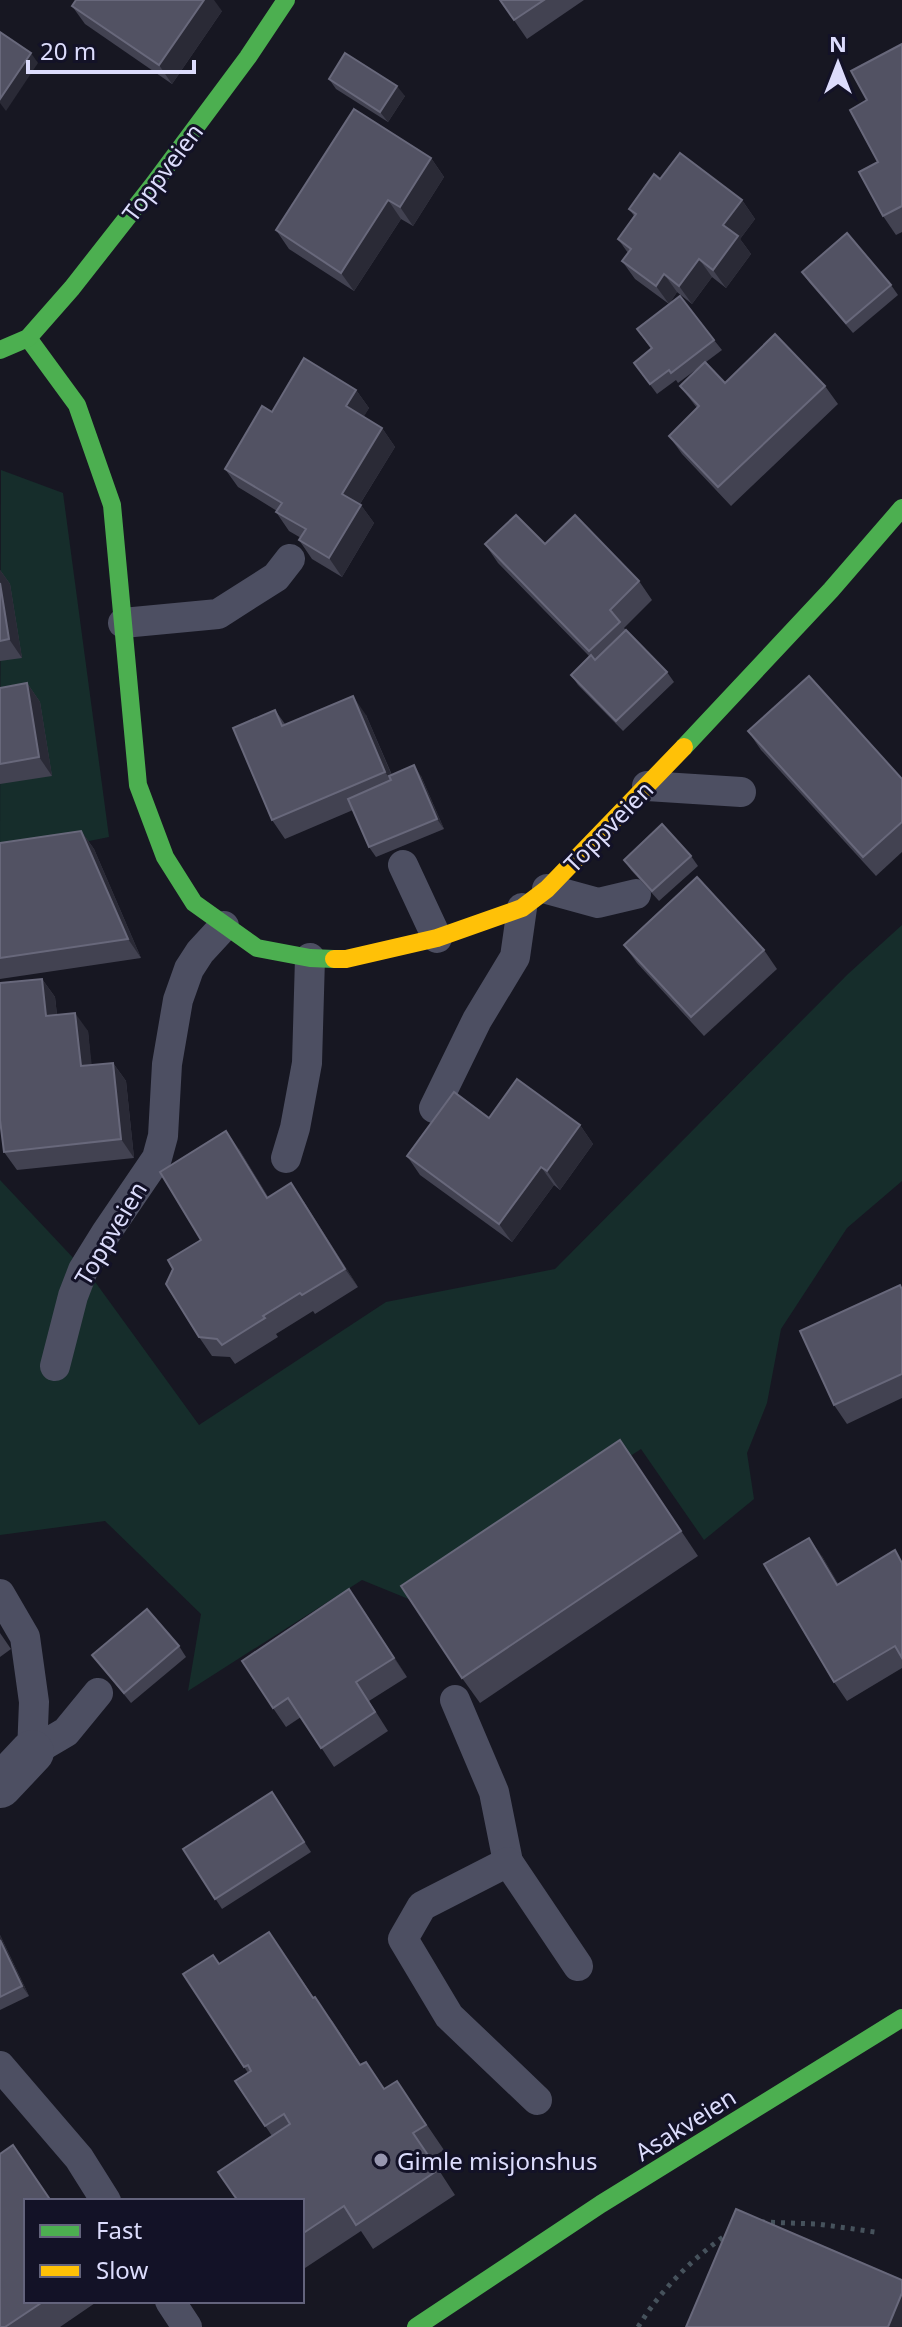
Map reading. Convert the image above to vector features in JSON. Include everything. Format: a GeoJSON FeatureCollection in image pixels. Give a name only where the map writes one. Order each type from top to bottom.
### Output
{"type":"FeatureCollection","features":[{"type":"Feature","properties":{"kind":"street","name":"Toppveien"},"geometry":{"type":"LineString","coordinates":[[0,350],[28,338],[152,186],[248,57],[286,0]]}},
{"type":"Feature","properties":{"kind":"street","name":"Toppveien"},"geometry":{"type":"LineString","coordinates":[[28,338],[77,405],[112,505],[138,785],[165,857],[194,903],[257,948],[310,958],[346,959],[437,938],[522,908],[547,889],[647,786],[831,590],[902,508]]}},
{"type":"Feature","properties":{"kind":"street"},"geometry":{"type":"LineString","coordinates":[[0,1786],[32,1752]]}},
{"type":"Feature","properties":{"kind":"street","name":"Asakveien"},"geometry":{"type":"LineString","coordinates":[[416,2327],[601,2204],[902,2018]]}},
{"type":"Feature","properties":{"kind":"lane"},"geometry":{"type":"LineString","coordinates":[[123,623],[218,614],[276,577],[290,559]]}},
{"type":"Feature","properties":{"kind":"lane"},"geometry":{"type":"LineString","coordinates":[[647,786],[741,792]]}},
{"type":"Feature","properties":{"kind":"lane"},"geometry":{"type":"LineString","coordinates":[[403,865],[437,938]]}},
{"type":"Feature","properties":{"kind":"lane"},"geometry":{"type":"LineString","coordinates":[[547,889],[598,903],[636,894]]}},
{"type":"Feature","properties":{"kind":"lane"},"geometry":{"type":"LineString","coordinates":[[434,1108],[477,1020],[515,957],[522,908]]}},
{"type":"Feature","properties":{"kind":"lane","name":"Toppveien"},"geometry":{"type":"LineString","coordinates":[[55,1366],[83,1270],[157,1158],[163,1136],[167,1064],[178,1000],[189,969],[224,926]]}},
{"type":"Feature","properties":{"kind":"lane"},"geometry":{"type":"LineString","coordinates":[[286,1158],[307,1063],[310,958]]}},
{"type":"Feature","properties":{"kind":"lane"},"geometry":{"type":"LineString","coordinates":[[0,1594],[25,1637],[34,1702],[32,1752]]}},
{"type":"Feature","properties":{"kind":"lane"},"geometry":{"type":"LineString","coordinates":[[32,1752],[66,1732],[98,1693]]}},
{"type":"Feature","properties":{"kind":"lane"},"geometry":{"type":"LineString","coordinates":[[455,1700],[494,1792],[508,1862],[578,1966]]}},
{"type":"Feature","properties":{"kind":"lane"},"geometry":{"type":"LineString","coordinates":[[508,1862],[422,1906],[403,1939],[449,2016],[537,2100]]}},
{"type":"Feature","properties":{"kind":"lane"},"geometry":{"type":"LineString","coordinates":[[0,2066],[79,2158],[105,2199]]}},
{"type":"Feature","properties":{"kind":"lane"},"geometry":{"type":"LineString","coordinates":[[171,2303],[187,2327]]}},
{"type":"Feature","properties":{"kind":"path"},"geometry":{"type":"LineString","coordinates":[[759,2222],[818,2224],[875,2232]]}},
{"type":"Feature","properties":{"kind":"path"},"geometry":{"type":"LineString","coordinates":[[638,2327],[652,2304],[682,2270],[735,2228]]}},
{"type":"Feature","properties":{"kind":"green space"},"geometry":{"type":"Polygon","coordinates":[[[1,470],[63,493],[109,837],[0,859],[1,470]]]}},
{"type":"Feature","properties":{"kind":"green space"},"geometry":{"type":"Polygon","coordinates":[[[902,925],[902,1181],[847,1228],[781,1329],[767,1403],[747,1453],[754,1499],[704,1540],[641,1449],[411,1600],[362,1580],[188,1691],[201,1614],[105,1521],[0,1535],[0,1180],[93,1279],[199,1425],[386,1302],[555,1269],[848,974],[902,925]]]}},
{"type":"Feature","properties":{"kind":"building"},"geometry":{"type":"Polygon","coordinates":[[[76,0],[204,0],[159,65],[72,6],[76,0]]]}},
{"type":"Feature","properties":{"kind":"building"},"geometry":{"type":"Polygon","coordinates":[[[500,0],[544,0],[514,20],[500,0]]]}},
{"type":"Feature","properties":{"kind":"building"},"geometry":{"type":"Polygon","coordinates":[[[0,32],[31,53],[0,99],[0,32]]]}},
{"type":"Feature","properties":{"kind":"building"},"geometry":{"type":"Polygon","coordinates":[[[902,44],[902,206],[883,216],[859,172],[878,162],[850,110],[867,100],[851,71],[902,44]]]}},
{"type":"Feature","properties":{"kind":"building"},"geometry":{"type":"Polygon","coordinates":[[[345,53],[397,86],[380,112],[329,79],[345,53]]]}},
{"type":"Feature","properties":{"kind":"building"},"geometry":{"type":"Polygon","coordinates":[[[354,109],[431,158],[400,207],[388,200],[341,273],[276,230],[354,109]]]}},
{"type":"Feature","properties":{"kind":"building"},"geometry":{"type":"Polygon","coordinates":[[[680,153],[742,200],[723,225],[738,236],[713,270],[699,259],[679,286],[664,274],[656,286],[622,261],[631,249],[618,239],[636,214],[629,209],[654,174],[660,179],[680,153]]]}},
{"type":"Feature","properties":{"kind":"building"},"geometry":{"type":"Polygon","coordinates":[[[847,233],[891,285],[846,323],[802,272],[847,233]]]}},
{"type":"Feature","properties":{"kind":"building"},"geometry":{"type":"Polygon","coordinates":[[[680,296],[714,340],[671,373],[669,370],[650,384],[634,363],[652,348],[637,329],[680,296]]]}},
{"type":"Feature","properties":{"kind":"building"},"geometry":{"type":"Polygon","coordinates":[[[775,334],[825,386],[718,487],[669,436],[699,406],[680,386],[705,362],[725,383],[775,334]]]}},
{"type":"Feature","properties":{"kind":"building"},"geometry":{"type":"Polygon","coordinates":[[[304,358],[356,390],[346,406],[382,428],[342,494],[361,505],[329,558],[299,540],[306,529],[276,512],[282,503],[225,469],[262,406],[272,412],[304,358]]]}},
{"type":"Feature","properties":{"kind":"building"},"geometry":{"type":"Polygon","coordinates":[[[516,515],[545,544],[575,515],[639,581],[610,610],[620,622],[589,651],[485,544],[516,515]]]}},
{"type":"Feature","properties":{"kind":"building"},"geometry":{"type":"Polygon","coordinates":[[[0,583],[9,639],[0,641],[0,583]]]}},
{"type":"Feature","properties":{"kind":"building"},"geometry":{"type":"Polygon","coordinates":[[[626,630],[667,672],[616,721],[571,675],[591,655],[595,660],[626,630]]]}},
{"type":"Feature","properties":{"kind":"building"},"geometry":{"type":"Polygon","coordinates":[[[809,676],[902,779],[902,822],[863,857],[748,731],[809,676]]]}},
{"type":"Feature","properties":{"kind":"building"},"geometry":{"type":"Polygon","coordinates":[[[27,683],[39,757],[0,764],[0,688],[27,683]]]}},
{"type":"Feature","properties":{"kind":"building"},"geometry":{"type":"Polygon","coordinates":[[[353,696],[385,772],[272,820],[233,728],[275,710],[282,726],[353,696]]]}},
{"type":"Feature","properties":{"kind":"building"},"geometry":{"type":"Polygon","coordinates":[[[414,765],[437,819],[369,847],[348,799],[391,780],[389,776],[414,765]]]}},
{"type":"Feature","properties":{"kind":"building"},"geometry":{"type":"Polygon","coordinates":[[[662,824],[691,856],[652,891],[624,860],[662,824]]]}},
{"type":"Feature","properties":{"kind":"building"},"geometry":{"type":"Polygon","coordinates":[[[81,831],[128,939],[0,958],[0,843],[81,831]]]}},
{"type":"Feature","properties":{"kind":"building"},"geometry":{"type":"Polygon","coordinates":[[[697,877],[764,950],[691,1017],[624,945],[697,877]]]}},
{"type":"Feature","properties":{"kind":"building"},"geometry":{"type":"Polygon","coordinates":[[[42,979],[46,1016],[75,1013],[81,1066],[113,1063],[121,1139],[4,1152],[0,1120],[0,983],[42,979]]]}},
{"type":"Feature","properties":{"kind":"building"},"geometry":{"type":"Polygon","coordinates":[[[517,1079],[580,1125],[547,1171],[541,1167],[499,1224],[407,1156],[454,1092],[489,1118],[517,1079]]]}},
{"type":"Feature","properties":{"kind":"building"},"geometry":{"type":"Polygon","coordinates":[[[226,1131],[267,1198],[291,1183],[345,1269],[302,1295],[300,1293],[222,1345],[217,1339],[199,1337],[166,1284],[173,1269],[168,1260],[201,1240],[160,1172],[226,1131]]]}},
{"type":"Feature","properties":{"kind":"building"},"geometry":{"type":"Polygon","coordinates":[[[900,1285],[902,1374],[834,1405],[800,1331],[900,1285]]]}},
{"type":"Feature","properties":{"kind":"building"},"geometry":{"type":"Polygon","coordinates":[[[620,1440],[681,1531],[462,1678],[401,1586],[620,1440]]]}},
{"type":"Feature","properties":{"kind":"building"},"geometry":{"type":"Polygon","coordinates":[[[809,1538],[837,1585],[895,1550],[902,1563],[902,1658],[895,1646],[834,1682],[764,1564],[809,1538]]]}},
{"type":"Feature","properties":{"kind":"building"},"geometry":{"type":"Polygon","coordinates":[[[349,1589],[394,1658],[356,1682],[375,1712],[321,1748],[288,1698],[273,1708],[242,1661],[349,1589]]]}},
{"type":"Feature","properties":{"kind":"building"},"geometry":{"type":"Polygon","coordinates":[[[147,1609],[179,1646],[124,1693],[92,1655],[147,1609]]]}},
{"type":"Feature","properties":{"kind":"building"},"geometry":{"type":"Polygon","coordinates":[[[272,1792],[304,1842],[215,1899],[183,1849],[272,1792]]]}},
{"type":"Feature","properties":{"kind":"building"},"geometry":{"type":"Polygon","coordinates":[[[269,1932],[360,2065],[366,2062],[384,2089],[397,2081],[426,2125],[413,2133],[438,2170],[356,2225],[344,2206],[304,2233],[304,2199],[237,2199],[218,2172],[290,2124],[284,2114],[265,2126],[235,2081],[251,2071],[248,2065],[244,2067],[183,1974],[213,1955],[219,1964],[269,1932]]]}},
{"type":"Feature","properties":{"kind":"building"},"geometry":{"type":"Polygon","coordinates":[[[0,1940],[22,1986],[0,1997],[0,1940]]]}},
{"type":"Feature","properties":{"kind":"building"},"geometry":{"type":"Polygon","coordinates":[[[13,2145],[50,2199],[24,2199],[24,2303],[41,2303],[5,2327],[0,2327],[0,2154],[13,2145]]]}},
{"type":"Feature","properties":{"kind":"building"},"geometry":{"type":"Polygon","coordinates":[[[736,2209],[902,2280],[902,2293],[888,2327],[686,2327],[736,2209]]]}},
{"type":"Feature","properties":{"kind":"traffic: fast"},"geometry":{"type":"LineString","coordinates":[[0,350],[28,338],[72,288],[248,57],[286,0]]}},
{"type":"Feature","properties":{"kind":"traffic: fast"},"geometry":{"type":"LineString","coordinates":[[28,338],[77,405],[112,505],[138,785],[165,857],[194,903],[257,948],[310,958],[334,959]]}},
{"type":"Feature","properties":{"kind":"traffic: fast"},"geometry":{"type":"LineString","coordinates":[[684,747],[831,590],[902,508]]}},
{"type":"Feature","properties":{"kind":"traffic: fast"},"geometry":{"type":"LineString","coordinates":[[416,2327],[601,2204],[902,2018]]}},
{"type":"Feature","properties":{"kind":"traffic: slow"},"geometry":{"type":"LineString","coordinates":[[334,959],[437,938],[522,908],[547,889],[684,747]]}},
{"type":"Feature","properties":{"kind":"place","name":"Gimle misjonshus"},"geometry":{"type":"Point","coordinates":[381,2160]}}]}
